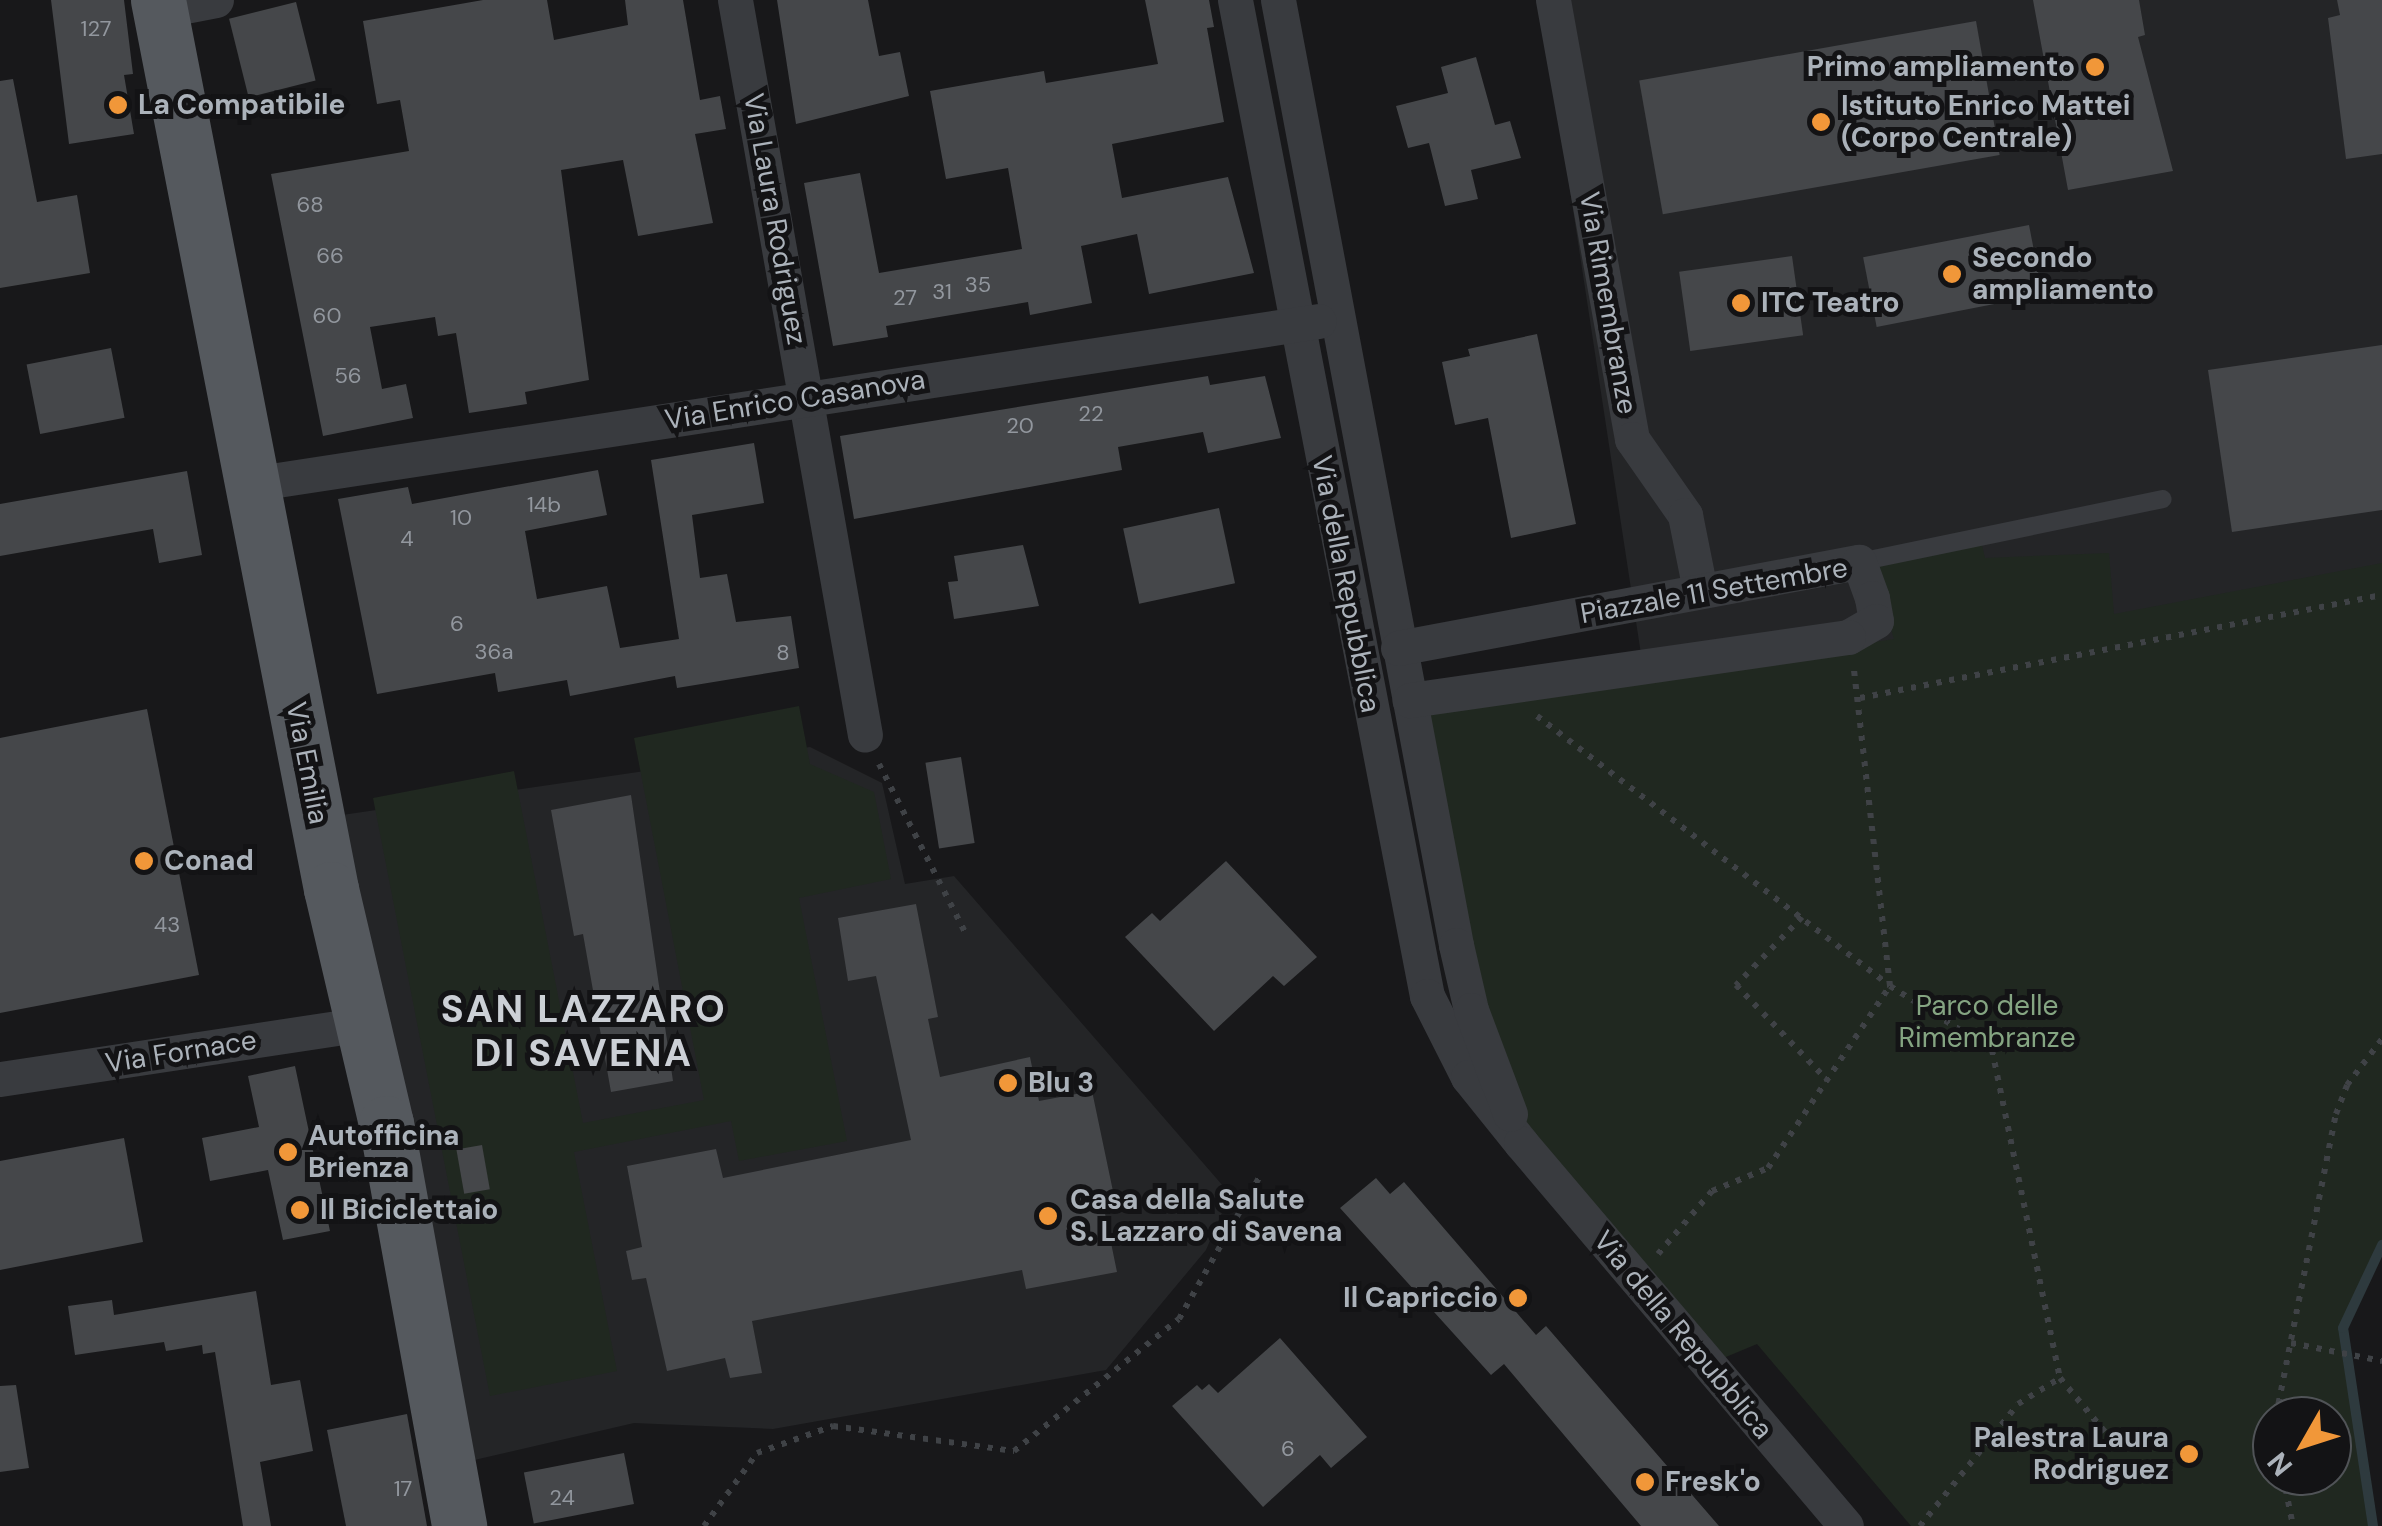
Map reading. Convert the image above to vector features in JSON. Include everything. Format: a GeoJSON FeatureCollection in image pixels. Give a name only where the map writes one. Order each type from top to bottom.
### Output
{"type":"FeatureCollection","features":[{"type":"Feature","properties":{"kind":"main road","name":"Via Emilia"},"geometry":{"type":"LineString","coordinates":[[158,5],[250,484],[386,1123],[459,1526]]}},
{"type":"Feature","properties":{"kind":"street"},"geometry":{"type":"LineString","coordinates":[[158,5],[216,0]]}},
{"type":"Feature","properties":{"kind":"street","name":"Via Laura Rodriguez"},"geometry":{"type":"LineString","coordinates":[[736,0],[865,735]]}},
{"type":"Feature","properties":{"kind":"street","name":"Via della Repubblica"},"geometry":{"type":"LineString","coordinates":[[1235,0],[1428,996],[1468,1077],[1520,1143],[1846,1526]]}},
{"type":"Feature","properties":{"kind":"street","name":"Via della Repubblica"},"geometry":{"type":"LineString","coordinates":[[1278,0],[1340,318],[1399,656],[1464,982],[1520,1143]]}},
{"type":"Feature","properties":{"kind":"street","name":"Via Rimembranze"},"geometry":{"type":"LineString","coordinates":[[1553,0],[1632,438],[1685,514],[1700,590]]}},
{"type":"Feature","properties":{"kind":"street","name":"Via Enrico Casanova"},"geometry":{"type":"LineString","coordinates":[[250,484],[1340,318]]}},
{"type":"Feature","properties":{"kind":"street","name":"Piazzale 11 Settembre"},"geometry":{"type":"LineString","coordinates":[[1362,671],[1399,656],[1700,590],[1858,562],[1876,621],[1848,638]]}},
{"type":"Feature","properties":{"kind":"street"},"geometry":{"type":"LineString","coordinates":[[1409,700],[1848,638]]}},
{"type":"Feature","properties":{"kind":"street"},"geometry":{"type":"LineString","coordinates":[[1428,996],[1464,982]]}},
{"type":"Feature","properties":{"kind":"street","name":"Via Fornace"},"geometry":{"type":"LineString","coordinates":[[0,1080],[362,1024]]}},
{"type":"Feature","properties":{"kind":"lane"},"geometry":{"type":"LineString","coordinates":[[1858,562],[2163,499]]}},
{"type":"Feature","properties":{"kind":"path"},"geometry":{"type":"LineString","coordinates":[[1860,698],[2382,596]]}},
{"type":"Feature","properties":{"kind":"path"},"geometry":{"type":"LineString","coordinates":[[1645,1269],[1712,1190],[1768,1168],[1890,986],[1860,698],[1848,638]]}},
{"type":"Feature","properties":{"kind":"path"},"geometry":{"type":"LineString","coordinates":[[1537,716],[1890,986],[1992,1050],[2060,1378],[2105,1432]]}},
{"type":"Feature","properties":{"kind":"path"},"geometry":{"type":"LineString","coordinates":[[865,735],[967,936]]}},
{"type":"Feature","properties":{"kind":"path"},"geometry":{"type":"LineString","coordinates":[[1802,917],[1736,985],[1827,1080]]}},
{"type":"Feature","properties":{"kind":"path"},"geometry":{"type":"LineString","coordinates":[[2280,1396],[2336,1114],[2348,1085],[2382,1039]]}},
{"type":"Feature","properties":{"kind":"path"},"geometry":{"type":"LineString","coordinates":[[704,1526],[758,1453],[834,1426],[1014,1451],[1179,1319],[1260,1174]]}},
{"type":"Feature","properties":{"kind":"path"},"geometry":{"type":"LineString","coordinates":[[2291,1344],[2382,1361]]}},
{"type":"Feature","properties":{"kind":"path"},"geometry":{"type":"LineString","coordinates":[[1920,1526],[2018,1404],[2060,1378]]}},
{"type":"Feature","properties":{"kind":"path"},"geometry":{"type":"LineString","coordinates":[[2287,1496],[2293,1526]]}},
{"type":"Feature","properties":{"kind":"shaded area"},"geometry":{"type":"Polygon","coordinates":[[[1541,0],[2382,0],[2382,611],[1650,713],[1541,0]]]}},
{"type":"Feature","properties":{"kind":"shaded area"},"geometry":{"type":"Polygon","coordinates":[[[810,747],[882,783],[905,884],[954,876],[1230,1194],[1206,1250],[1106,1370],[773,1429],[634,1423],[470,1461],[342,815],[810,747]]]}},
{"type":"Feature","properties":{"kind":"green space","name":"Parco delle Rimembranze"},"geometry":{"type":"Polygon","coordinates":[[[1979,532],[1985,558],[2109,553],[2114,614],[2382,563],[2382,1245],[2343,1328],[2373,1526],[1911,1526],[1757,1344],[1709,1364],[1521,1143],[1412,712],[1894,639],[1869,557],[1979,532]]]}},
{"type":"Feature","properties":{"kind":"green space"},"geometry":{"type":"Polygon","coordinates":[[[799,706],[810,764],[874,792],[891,879],[799,898],[847,1141],[739,1161],[731,1121],[574,1152],[617,1371],[490,1396],[373,798],[514,771],[583,1123],[704,1100],[634,738],[799,706]]]}},
{"type":"Feature","properties":{"kind":"building"},"geometry":{"type":"Polygon","coordinates":[[[51,0],[124,0],[133,74],[124,75],[134,134],[69,144],[51,0]]]}},
{"type":"Feature","properties":{"kind":"building"},"geometry":{"type":"Polygon","coordinates":[[[483,0],[547,0],[554,40],[628,25],[625,0],[683,0],[700,100],[720,96],[726,129],[695,134],[713,223],[638,236],[623,160],[561,170],[589,380],[525,392],[527,404],[469,413],[456,333],[438,336],[435,317],[370,327],[382,389],[406,384],[413,418],[323,436],[271,174],[409,151],[400,100],[377,104],[363,21],[483,0]]]}},
{"type":"Feature","properties":{"kind":"building"},"geometry":{"type":"Polygon","coordinates":[[[777,0],[868,0],[879,56],[900,52],[909,96],[796,124],[777,0]]]}},
{"type":"Feature","properties":{"kind":"building"},"geometry":{"type":"Polygon","coordinates":[[[1145,0],[1209,0],[1214,27],[1207,28],[1224,122],[1112,144],[1122,198],[1228,177],[1254,273],[1149,294],[1137,234],[1081,246],[1092,303],[1030,315],[1028,302],[886,326],[888,337],[833,346],[804,183],[860,173],[879,273],[1022,249],[1008,168],[946,179],[930,91],[1044,71],[1046,83],[1158,64],[1145,0]]]}},
{"type":"Feature","properties":{"kind":"building","name":"Primo ampliamento"},"geometry":{"type":"Polygon","coordinates":[[[2033,0],[2139,0],[2145,35],[2138,37],[2173,171],[2068,190],[2033,0]]]}},
{"type":"Feature","properties":{"kind":"building"},"geometry":{"type":"Polygon","coordinates":[[[2337,0],[2382,0],[2382,154],[2346,159],[2328,18],[2340,15],[2337,0]]]}},
{"type":"Feature","properties":{"kind":"building"},"geometry":{"type":"Polygon","coordinates":[[[296,2],[316,81],[249,97],[229,19],[296,2]]]}},
{"type":"Feature","properties":{"kind":"building","name":"Istituto Enrico Mattei (Corpo Centrale)"},"geometry":{"type":"Polygon","coordinates":[[[1976,21],[2000,155],[1663,214],[1639,80],[1976,21]]]}},
{"type":"Feature","properties":{"kind":"building"},"geometry":{"type":"Polygon","coordinates":[[[1476,57],[1495,125],[1510,121],[1521,158],[1471,170],[1478,199],[1445,206],[1429,143],[1408,148],[1396,106],[1448,93],[1441,67],[1476,57]]]}},
{"type":"Feature","properties":{"kind":"building"},"geometry":{"type":"Polygon","coordinates":[[[13,79],[37,202],[77,195],[90,273],[0,288],[0,81],[13,79]]]}},
{"type":"Feature","properties":{"kind":"building","name":"Secondo ampliamento"},"geometry":{"type":"Polygon","coordinates":[[[2029,225],[2043,295],[1877,327],[1863,257],[2029,225]]]}},
{"type":"Feature","properties":{"kind":"building","name":"ITC Teatro"},"geometry":{"type":"Polygon","coordinates":[[[1792,256],[1803,335],[1690,351],[1679,272],[1792,256]]]}},
{"type":"Feature","properties":{"kind":"building"},"geometry":{"type":"Polygon","coordinates":[[[1537,334],[1576,524],[1511,538],[1488,418],[1455,425],[1442,362],[1470,356],[1468,349],[1537,334]]]}},
{"type":"Feature","properties":{"kind":"building"},"geometry":{"type":"Polygon","coordinates":[[[2382,345],[2382,510],[2232,532],[2208,370],[2382,345]]]}},
{"type":"Feature","properties":{"kind":"building"},"geometry":{"type":"Polygon","coordinates":[[[111,348],[125,418],[40,434],[27,364],[111,348]]]}},
{"type":"Feature","properties":{"kind":"building"},"geometry":{"type":"Polygon","coordinates":[[[1208,376],[1210,385],[1265,376],[1281,438],[1208,453],[1203,432],[1118,447],[1122,470],[854,519],[840,436],[1208,376]]]}},
{"type":"Feature","properties":{"kind":"building"},"geometry":{"type":"Polygon","coordinates":[[[754,443],[764,503],[692,515],[700,578],[727,574],[736,622],[791,616],[799,668],[677,688],[675,676],[570,696],[567,680],[498,692],[495,673],[377,694],[338,499],[408,487],[412,504],[598,470],[607,515],[525,531],[537,599],[607,586],[620,648],[679,639],[651,460],[754,443]]]}},
{"type":"Feature","properties":{"kind":"building"},"geometry":{"type":"Polygon","coordinates":[[[187,471],[202,555],[159,563],[153,529],[0,556],[0,504],[187,471]]]}},
{"type":"Feature","properties":{"kind":"building"},"geometry":{"type":"Polygon","coordinates":[[[1219,508],[1235,583],[1139,604],[1123,528],[1219,508]]]}},
{"type":"Feature","properties":{"kind":"building"},"geometry":{"type":"Polygon","coordinates":[[[1023,545],[1039,606],[954,619],[948,582],[958,581],[954,556],[1023,545]]]}},
{"type":"Feature","properties":{"kind":"building"},"geometry":{"type":"Polygon","coordinates":[[[147,709],[199,975],[0,1013],[0,738],[147,709]]]}},
{"type":"Feature","properties":{"kind":"building"},"geometry":{"type":"Polygon","coordinates":[[[961,757],[975,843],[939,849],[925,763],[961,757]]]}},
{"type":"Feature","properties":{"kind":"building"},"geometry":{"type":"Polygon","coordinates":[[[631,795],[673,1081],[611,1092],[583,934],[574,936],[551,810],[631,795]]]}},
{"type":"Feature","properties":{"kind":"building"},"geometry":{"type":"Polygon","coordinates":[[[1226,861],[1317,957],[1284,986],[1273,976],[1214,1031],[1125,937],[1152,913],[1160,921],[1226,861]]]}},
{"type":"Feature","properties":{"kind":"building"},"geometry":{"type":"Polygon","coordinates":[[[916,904],[938,1017],[928,1019],[940,1077],[1030,1057],[1039,1101],[1092,1091],[1114,1196],[1102,1199],[1117,1272],[1026,1289],[1022,1270],[752,1321],[762,1373],[730,1378],[725,1358],[667,1371],[646,1278],[632,1280],[626,1251],[642,1247],[627,1166],[716,1149],[723,1178],[911,1140],[876,976],[848,981],[838,918],[916,904]]]}},
{"type":"Feature","properties":{"kind":"building"},"geometry":{"type":"Polygon","coordinates":[[[295,1066],[330,1231],[283,1240],[268,1170],[210,1181],[202,1138],[259,1127],[248,1076],[295,1066]]]}},
{"type":"Feature","properties":{"kind":"building"},"geometry":{"type":"Polygon","coordinates":[[[124,1138],[143,1242],[0,1270],[0,1161],[124,1138]]]}},
{"type":"Feature","properties":{"kind":"building"},"geometry":{"type":"Polygon","coordinates":[[[482,1145],[490,1189],[464,1194],[456,1150],[482,1145]]]}},
{"type":"Feature","properties":{"kind":"building"},"geometry":{"type":"Polygon","coordinates":[[[1376,1178],[1390,1194],[1404,1182],[1536,1335],[1546,1326],[1719,1526],[1641,1526],[1504,1364],[1491,1375],[1340,1208],[1376,1178]]]}},
{"type":"Feature","properties":{"kind":"building"},"geometry":{"type":"Polygon","coordinates":[[[256,1291],[271,1385],[300,1380],[313,1451],[260,1462],[271,1526],[243,1526],[215,1352],[203,1354],[202,1345],[166,1351],[164,1342],[75,1355],[68,1306],[112,1300],[114,1315],[256,1291]]]}},
{"type":"Feature","properties":{"kind":"building"},"geometry":{"type":"Polygon","coordinates":[[[1280,1338],[1367,1437],[1331,1468],[1320,1455],[1263,1507],[1172,1406],[1197,1385],[1202,1390],[1209,1384],[1218,1393],[1280,1338]]]}},
{"type":"Feature","properties":{"kind":"building"},"geometry":{"type":"Polygon","coordinates":[[[16,1385],[29,1468],[0,1472],[0,1386],[16,1385]]]}},
{"type":"Feature","properties":{"kind":"building"},"geometry":{"type":"Polygon","coordinates":[[[407,1414],[427,1526],[346,1526],[327,1430],[407,1414]]]}},
{"type":"Feature","properties":{"kind":"building"},"geometry":{"type":"Polygon","coordinates":[[[624,1453],[634,1504],[534,1524],[524,1472],[624,1453]]]}},
{"type":"Feature","properties":{"kind":"waterway"},"geometry":{"type":"LineString","coordinates":[[2373,1526],[2343,1328],[2382,1245]]}},
{"type":"Feature","properties":{"kind":"place","name":"Primo ampliamento"},"geometry":{"type":"Point","coordinates":[2095,67]}},
{"type":"Feature","properties":{"kind":"place","name":"La Compatibile"},"geometry":{"type":"Point","coordinates":[118,105]}},
{"type":"Feature","properties":{"kind":"place","name":"Istituto Enrico Mattei (Corpo Centrale)"},"geometry":{"type":"Point","coordinates":[1821,122]}},
{"type":"Feature","properties":{"kind":"place","name":"Secondo ampliamento"},"geometry":{"type":"Point","coordinates":[1952,274]}},
{"type":"Feature","properties":{"kind":"place","name":"ITC Teatro"},"geometry":{"type":"Point","coordinates":[1741,303]}},
{"type":"Feature","properties":{"kind":"place","name":"Conad"},"geometry":{"type":"Point","coordinates":[144,861]}},
{"type":"Feature","properties":{"kind":"place","name":"Blu 3"},"geometry":{"type":"Point","coordinates":[1008,1083]}},
{"type":"Feature","properties":{"kind":"place","name":"Autofficina Brienza"},"geometry":{"type":"Point","coordinates":[288,1152]}},
{"type":"Feature","properties":{"kind":"place","name":"Il Biciclettaio"},"geometry":{"type":"Point","coordinates":[300,1210]}},
{"type":"Feature","properties":{"kind":"place","name":"Casa della Salute S. Lazzaro di Savena"},"geometry":{"type":"Point","coordinates":[1048,1216]}},
{"type":"Feature","properties":{"kind":"place","name":"Il Capriccio"},"geometry":{"type":"Point","coordinates":[1518,1298]}},
{"type":"Feature","properties":{"kind":"place","name":"Palestra Laura Rodriguez"},"geometry":{"type":"Point","coordinates":[2189,1454]}},
{"type":"Feature","properties":{"kind":"place","name":"Fresk'o"},"geometry":{"type":"Point","coordinates":[1645,1482]}},
{"type":"Feature","properties":{"kind":"district","name":"SAN LAZZARO DI SAVENA"},"geometry":{"type":"Point","coordinates":[584,1032]}}]}
